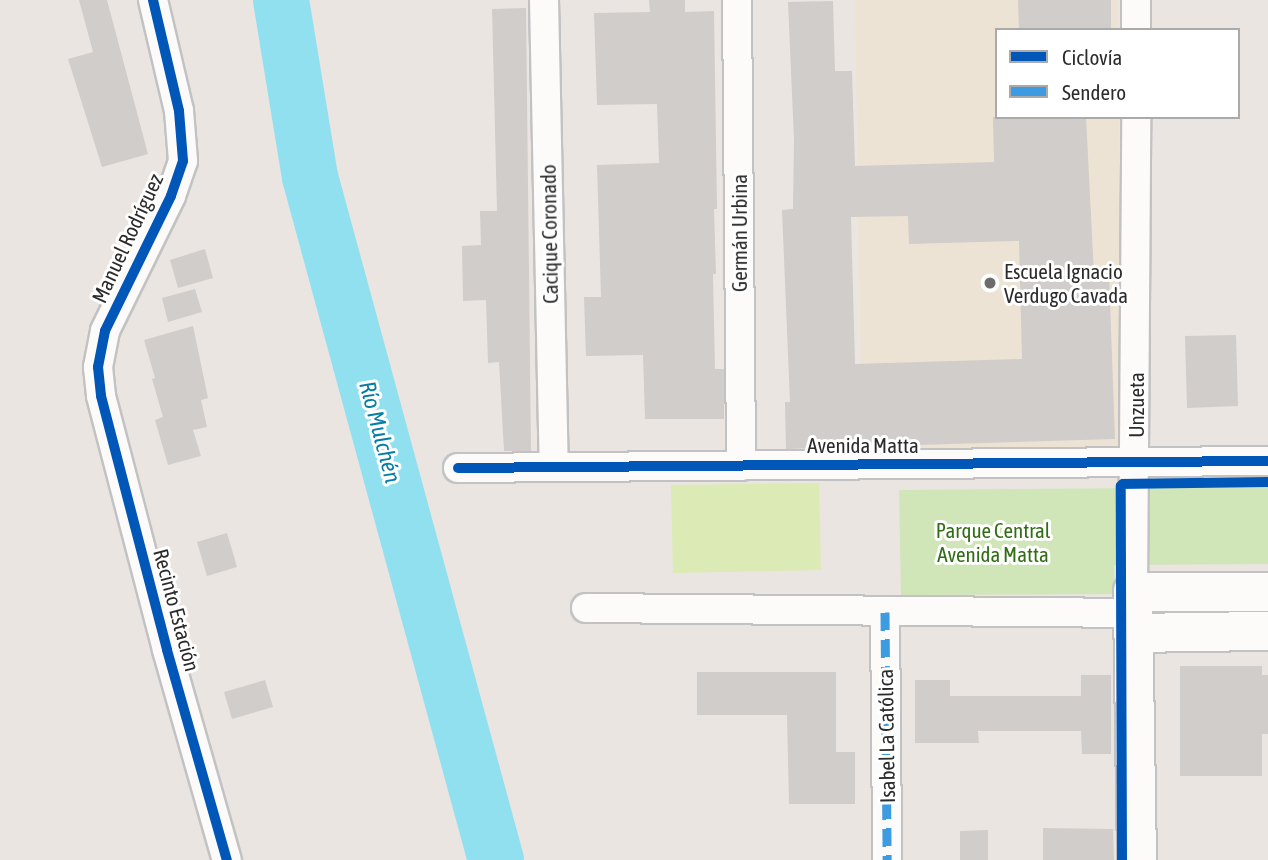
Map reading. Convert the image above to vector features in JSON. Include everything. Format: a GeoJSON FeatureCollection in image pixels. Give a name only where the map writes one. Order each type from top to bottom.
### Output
{"type":"FeatureCollection","features":[{"type":"Feature","properties":{"kind":"main road"},"geometry":{"type":"LineString","coordinates":[[1134,613],[1268,592]]}},
{"type":"Feature","properties":{"kind":"main road"},"geometry":{"type":"LineString","coordinates":[[1134,613],[1268,631]]}},
{"type":"Feature","properties":{"kind":"main road","name":"Unzueta"},"geometry":{"type":"LineString","coordinates":[[1134,613],[1137,860]]}},
{"type":"Feature","properties":{"kind":"street","name":"Manuel Rodríguez"},"geometry":{"type":"LineString","coordinates":[[99,368],[105,331],[171,196],[183,161],[179,111],[153,0]]}},
{"type":"Feature","properties":{"kind":"street","name":"Cacique Coronado"},"geometry":{"type":"LineString","coordinates":[[544,0],[554,467]]}},
{"type":"Feature","properties":{"kind":"street","name":"Germán Urbina"},"geometry":{"type":"LineString","coordinates":[[737,0],[741,466]]}},
{"type":"Feature","properties":{"kind":"street"},"geometry":{"type":"LineString","coordinates":[[1136,0],[1136,28]]}},
{"type":"Feature","properties":{"kind":"street","name":"Unzueta"},"geometry":{"type":"LineString","coordinates":[[1134,613],[1136,119]]}},
{"type":"Feature","properties":{"kind":"street","name":"Recinto Estación"},"geometry":{"type":"LineString","coordinates":[[99,368],[101,396],[167,650],[228,860]]}},
{"type":"Feature","properties":{"kind":"street","name":"Avenida Matta"},"geometry":{"type":"LineString","coordinates":[[458,468],[1268,461]]}},
{"type":"Feature","properties":{"kind":"street"},"geometry":{"type":"LineString","coordinates":[[586,608],[1134,613]]}},
{"type":"Feature","properties":{"kind":"street","name":"Isabel La Católica"},"geometry":{"type":"LineString","coordinates":[[885,612],[887,860]]}},
{"type":"Feature","properties":{"kind":"shaded area","name":"Escuela Ignacio Verdugo Cavada"},"geometry":{"type":"Polygon","coordinates":[[[855,0],[1117,0],[1117,28],[995,28],[995,119],[1119,119],[1123,449],[862,455],[855,0]]]}},
{"type":"Feature","properties":{"kind":"green space"},"geometry":{"type":"Polygon","coordinates":[[[819,483],[821,570],[673,573],[671,485],[819,483]]]}},
{"type":"Feature","properties":{"kind":"green space","name":"Parque Central Avenida Matta"},"geometry":{"type":"Polygon","coordinates":[[[1268,487],[1268,564],[1114,565],[1115,594],[901,595],[899,490],[1268,487]]]}},
{"type":"Feature","properties":{"kind":"building"},"geometry":{"type":"Polygon","coordinates":[[[79,0],[107,0],[148,154],[102,167],[68,59],[93,52],[79,0]]]}},
{"type":"Feature","properties":{"kind":"building"},"geometry":{"type":"Polygon","coordinates":[[[649,0],[685,0],[685,12],[714,11],[717,209],[714,209],[716,274],[713,274],[715,369],[724,369],[724,419],[645,419],[643,355],[586,356],[584,297],[601,297],[597,165],[659,163],[657,104],[597,105],[594,13],[650,12],[649,0]]]}},
{"type":"Feature","properties":{"kind":"building"},"geometry":{"type":"Polygon","coordinates":[[[1018,0],[1111,0],[1111,28],[1019,28],[1018,0]]]}},
{"type":"Feature","properties":{"kind":"building"},"geometry":{"type":"Polygon","coordinates":[[[833,1],[835,71],[852,71],[855,166],[994,162],[993,117],[1086,119],[1094,274],[1109,274],[1115,439],[786,449],[785,402],[790,402],[782,210],[793,209],[794,140],[788,2],[833,1]],[[908,216],[851,217],[855,364],[1022,359],[1019,241],[909,244],[908,216]]]}},
{"type":"Feature","properties":{"kind":"building"},"geometry":{"type":"Polygon","coordinates":[[[526,8],[531,451],[504,451],[499,362],[488,363],[486,300],[463,301],[462,246],[481,245],[480,211],[497,211],[492,9],[526,8]]]}},
{"type":"Feature","properties":{"kind":"building"},"geometry":{"type":"Polygon","coordinates":[[[205,249],[213,278],[178,288],[170,260],[205,249]]]}},
{"type":"Feature","properties":{"kind":"building"},"geometry":{"type":"Polygon","coordinates":[[[195,289],[202,312],[168,322],[162,298],[195,289]]]}},
{"type":"Feature","properties":{"kind":"building"},"geometry":{"type":"Polygon","coordinates":[[[193,326],[208,398],[201,400],[207,427],[193,430],[201,456],[168,465],[155,420],[163,417],[144,340],[193,326]]]}},
{"type":"Feature","properties":{"kind":"building"},"geometry":{"type":"Polygon","coordinates":[[[1236,335],[1238,406],[1187,408],[1185,336],[1236,335]]]}},
{"type":"Feature","properties":{"kind":"building"},"geometry":{"type":"Polygon","coordinates":[[[227,533],[237,567],[207,576],[197,542],[227,533]]]}},
{"type":"Feature","properties":{"kind":"building"},"geometry":{"type":"Polygon","coordinates":[[[1180,666],[1262,666],[1262,675],[1268,675],[1268,734],[1262,734],[1262,776],[1180,776],[1180,666]]]}},
{"type":"Feature","properties":{"kind":"building"},"geometry":{"type":"Polygon","coordinates":[[[697,672],[836,672],[836,752],[855,752],[855,804],[789,804],[787,715],[697,715],[697,672]]]}},
{"type":"Feature","properties":{"kind":"building"},"geometry":{"type":"Polygon","coordinates":[[[1081,675],[1111,675],[1111,754],[1082,754],[1081,731],[978,731],[979,743],[915,743],[915,680],[950,680],[950,696],[1081,696],[1081,675]]]}},
{"type":"Feature","properties":{"kind":"building"},"geometry":{"type":"Polygon","coordinates":[[[265,680],[273,707],[232,719],[224,692],[265,680]]]}},
{"type":"Feature","properties":{"kind":"building"},"geometry":{"type":"Polygon","coordinates":[[[1043,828],[1113,829],[1114,860],[1043,860],[1043,828]]]}},
{"type":"Feature","properties":{"kind":"building"},"geometry":{"type":"Polygon","coordinates":[[[988,830],[988,860],[960,860],[960,831],[988,830]]]}},
{"type":"Feature","properties":{"kind":"waterway","name":"Río Mulchén"},"geometry":{"type":"LineString","coordinates":[[281,0],[310,177],[496,860]]}},
{"type":"Feature","properties":{"kind":"marked path"},"geometry":{"type":"LineString","coordinates":[[885,612],[887,860]]}},
{"type":"Feature","properties":{"kind":"cycle path"},"geometry":{"type":"LineString","coordinates":[[153,0],[179,111],[183,161],[171,196],[105,331],[98,367],[101,396],[167,650],[227,860]]}},
{"type":"Feature","properties":{"kind":"cycle path"},"geometry":{"type":"LineString","coordinates":[[458,468],[1268,461]]}},
{"type":"Feature","properties":{"kind":"cycle path"},"geometry":{"type":"LineString","coordinates":[[1122,860],[1121,486],[1268,482]]}},
{"type":"Feature","properties":{"kind":"place","name":"Escuela Ignacio Verdugo Cavada"},"geometry":{"type":"Point","coordinates":[990,283]}}]}
